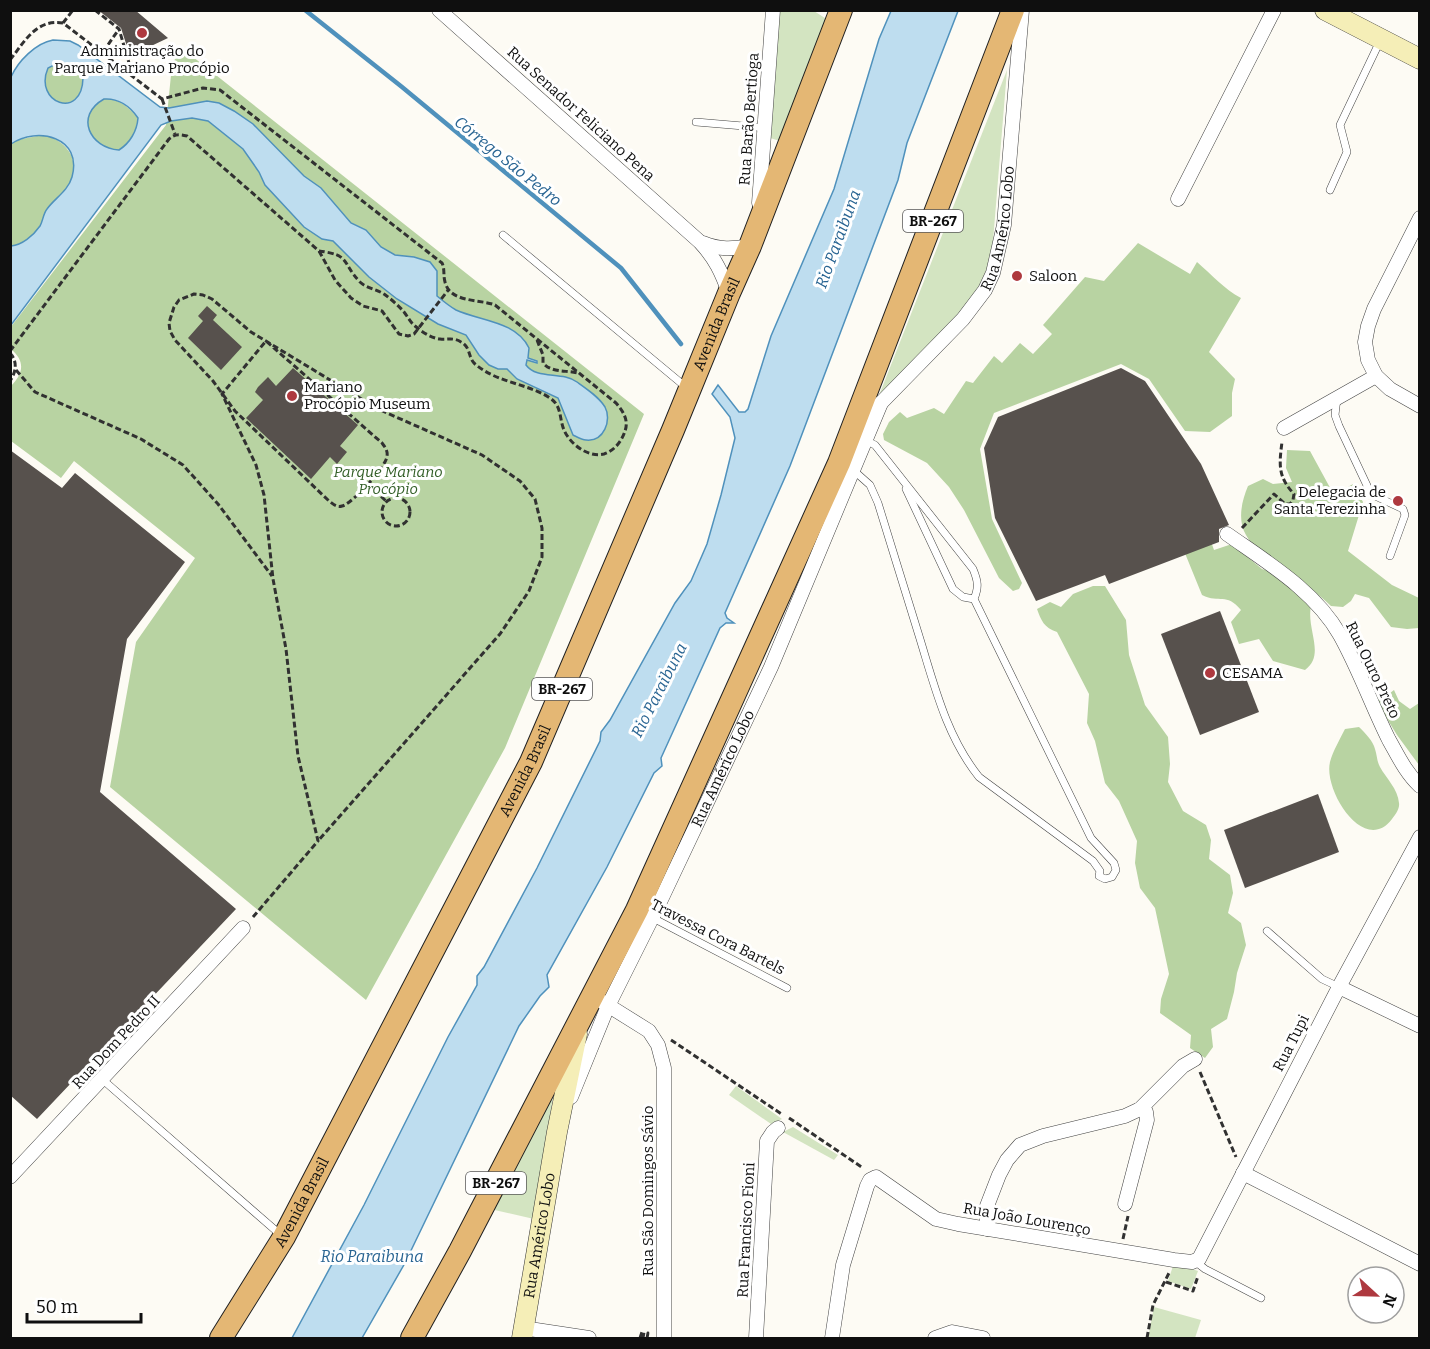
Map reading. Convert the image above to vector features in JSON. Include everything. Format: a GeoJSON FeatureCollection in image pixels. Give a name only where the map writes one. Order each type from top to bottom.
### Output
{"type":"FeatureCollection","features":[{"type":"Feature","properties":{"kind":"highway","name":"BR-267"},"geometry":{"type":"LineString","coordinates":[[412,1338],[579,1026],[601,1001],[645,914],[847,466],[856,436],[1014,10]]}},
{"type":"Feature","properties":{"kind":"highway","name":"Avenida Brasil"},"geometry":{"type":"LineString","coordinates":[[221,1338],[284,1237],[531,762],[754,238],[835,13]]}},
{"type":"Feature","properties":{"kind":"main road"},"geometry":{"type":"LineString","coordinates":[[1325,10],[1419,58]]}},
{"type":"Feature","properties":{"kind":"main road","name":"Rua Américo Lobo"},"geometry":{"type":"LineString","coordinates":[[522,1333],[557,1132],[579,1026]]}},
{"type":"Feature","properties":{"kind":"street","name":"Rua Senador Feliciano Pena"},"geometry":{"type":"LineString","coordinates":[[439,10],[700,242],[720,268],[729,293]]}},
{"type":"Feature","properties":{"kind":"street","name":"Rua Barão Bertioga"},"geometry":{"type":"LineString","coordinates":[[754,238],[766,128],[773,10]]}},
{"type":"Feature","properties":{"kind":"street","name":"Rua Américo Lobo"},"geometry":{"type":"LineString","coordinates":[[856,436],[881,403],[963,319],[985,290],[993,273],[1004,225],[1023,10]]}},
{"type":"Feature","properties":{"kind":"street"},"geometry":{"type":"LineString","coordinates":[[1178,199],[1274,10]]}},
{"type":"Feature","properties":{"kind":"street"},"geometry":{"type":"LineString","coordinates":[[1419,218],[1368,326],[1365,342],[1368,360],[1376,376],[1390,389],[1419,406]]}},
{"type":"Feature","properties":{"kind":"street","name":"Rua Senador Feliciano Pena"},"geometry":{"type":"LineString","coordinates":[[700,242],[727,250],[754,238]]}},
{"type":"Feature","properties":{"kind":"street"},"geometry":{"type":"LineString","coordinates":[[1284,428],[1376,376]]}},
{"type":"Feature","properties":{"kind":"street","name":"Rua Ouro Preto"},"geometry":{"type":"LineString","coordinates":[[1230,536],[1313,600],[1340,634],[1402,765],[1419,786]]}},
{"type":"Feature","properties":{"kind":"street","name":"Rua Tupi"},"geometry":{"type":"LineString","coordinates":[[1196,1265],[1419,837]]}},
{"type":"Feature","properties":{"kind":"street","name":"Rua Dom Pedro II"},"geometry":{"type":"LineString","coordinates":[[10,1177],[243,928]]}},
{"type":"Feature","properties":{"kind":"street"},"geometry":{"type":"LineString","coordinates":[[1339,987],[1419,1026]]}},
{"type":"Feature","properties":{"kind":"street","name":"Rua Américo Lobo"},"geometry":{"type":"LineString","coordinates":[[557,1132],[601,1001]]}},
{"type":"Feature","properties":{"kind":"street"},"geometry":{"type":"LineString","coordinates":[[601,1001],[662,1041]]}},
{"type":"Feature","properties":{"kind":"street","name":"Rua São Domingos Sávio"},"geometry":{"type":"LineString","coordinates":[[662,1041],[665,1090],[664,1338]]}},
{"type":"Feature","properties":{"kind":"street"},"geometry":{"type":"LineString","coordinates":[[987,1230],[987,1206],[999,1175],[1007,1160],[1020,1145],[1043,1136],[1125,1116],[1140,1109],[1183,1066],[1195,1059]]}},
{"type":"Feature","properties":{"kind":"street"},"geometry":{"type":"LineString","coordinates":[[1125,1204],[1147,1120],[1146,1112],[1140,1109]]}},
{"type":"Feature","properties":{"kind":"street","name":"Rua Francisco Fioni"},"geometry":{"type":"LineString","coordinates":[[756,1338],[767,1141],[778,1128]]}},
{"type":"Feature","properties":{"kind":"street"},"geometry":{"type":"LineString","coordinates":[[1243,1173],[1419,1264]]}},
{"type":"Feature","properties":{"kind":"street"},"geometry":{"type":"LineString","coordinates":[[832,1338],[843,1265],[870,1175]]}},
{"type":"Feature","properties":{"kind":"street","name":"Rua João Lourenço"},"geometry":{"type":"LineString","coordinates":[[870,1175],[881,1179],[916,1207],[936,1219],[987,1230],[1196,1265]]}},
{"type":"Feature","properties":{"kind":"street"},"geometry":{"type":"LineString","coordinates":[[935,1338],[952,1332],[984,1338]]}},
{"type":"Feature","properties":{"kind":"street"},"geometry":{"type":"LineString","coordinates":[[522,1333],[589,1338]]}},
{"type":"Feature","properties":{"kind":"lane"},"geometry":{"type":"LineString","coordinates":[[1330,190],[1347,152],[1341,138],[1340,125],[1381,39]]}},
{"type":"Feature","properties":{"kind":"lane"},"geometry":{"type":"LineString","coordinates":[[696,122],[766,128]]}},
{"type":"Feature","properties":{"kind":"lane"},"geometry":{"type":"LineString","coordinates":[[503,235],[689,389]]}},
{"type":"Feature","properties":{"kind":"lane"},"geometry":{"type":"LineString","coordinates":[[1337,398],[1335,415],[1371,494],[1403,509],[1405,514],[1389,556]]}},
{"type":"Feature","properties":{"kind":"lane"},"geometry":{"type":"LineString","coordinates":[[847,466],[870,485],[878,503],[940,702],[952,736],[964,759],[979,777],[1093,861],[1100,871],[1099,876],[1105,879],[1112,877],[1116,870],[1114,863],[1091,838],[974,599],[978,581],[973,569],[875,445],[856,436]]}},
{"type":"Feature","properties":{"kind":"lane"},"geometry":{"type":"LineString","coordinates":[[901,478],[950,583],[963,597],[974,599]]}},
{"type":"Feature","properties":{"kind":"lane","name":"Travessa Cora Bartels"},"geometry":{"type":"LineString","coordinates":[[645,914],[787,988]]}},
{"type":"Feature","properties":{"kind":"lane"},"geometry":{"type":"LineString","coordinates":[[1267,931],[1322,979],[1339,987]]}},
{"type":"Feature","properties":{"kind":"lane"},"geometry":{"type":"LineString","coordinates":[[103,1080],[284,1237]]}},
{"type":"Feature","properties":{"kind":"lane"},"geometry":{"type":"LineString","coordinates":[[1196,1265],[1261,1298]]}},
{"type":"Feature","properties":{"kind":"path"},"geometry":{"type":"LineString","coordinates":[[63,23],[73,10]]}},
{"type":"Feature","properties":{"kind":"path"},"geometry":{"type":"LineString","coordinates":[[95,10],[119,29],[133,75]]}},
{"type":"Feature","properties":{"kind":"path"},"geometry":{"type":"LineString","coordinates":[[10,60],[37,27],[53,22],[63,23],[133,75],[163,101],[176,135]]}},
{"type":"Feature","properties":{"kind":"path"},"geometry":{"type":"LineString","coordinates":[[103,52],[119,29]]}},
{"type":"Feature","properties":{"kind":"path"},"geometry":{"type":"LineString","coordinates":[[163,101],[203,88],[219,90],[442,263],[445,284],[457,296],[495,305],[616,403],[624,413],[627,423],[625,432],[616,446],[607,453],[598,455],[582,450],[569,438],[563,428],[557,404],[550,398],[532,389],[512,384],[475,364],[471,359],[470,350],[464,343],[453,338],[439,339],[418,329],[411,323],[404,311],[383,293],[361,284],[347,260],[335,253],[319,251]]}},
{"type":"Feature","properties":{"kind":"path"},"geometry":{"type":"LineString","coordinates":[[10,381],[16,370],[15,358],[10,352],[169,139],[176,135],[187,136],[319,251],[335,280],[351,298],[363,306],[382,311],[399,334],[408,336],[414,334],[449,289]]}},
{"type":"Feature","properties":{"kind":"path"},"geometry":{"type":"LineString","coordinates":[[243,928],[500,634],[529,591],[542,557],[542,528],[535,499],[520,481],[482,455],[378,409],[266,341],[250,332],[212,299],[194,294],[179,300],[170,315],[170,331],[175,340],[213,381],[235,411],[329,501],[338,507],[343,506],[351,501],[384,465],[387,457],[386,448],[266,341]]}},
{"type":"Feature","properties":{"kind":"path"},"geometry":{"type":"LineString","coordinates":[[536,338],[546,367],[551,370],[580,374]]}},
{"type":"Feature","properties":{"kind":"path"},"geometry":{"type":"LineString","coordinates":[[222,394],[266,341]]}},
{"type":"Feature","properties":{"kind":"path"},"geometry":{"type":"LineString","coordinates":[[16,370],[35,392],[141,439],[183,465],[218,504],[273,579]]}},
{"type":"Feature","properties":{"kind":"path"},"geometry":{"type":"LineString","coordinates":[[222,394],[256,465],[264,495],[273,579],[286,649],[298,756],[318,840]]}},
{"type":"Feature","properties":{"kind":"path"},"geometry":{"type":"LineString","coordinates":[[1230,536],[1274,494],[1285,504],[1290,504],[1293,500],[1294,494],[1284,484],[1280,467],[1284,428]]}},
{"type":"Feature","properties":{"kind":"path"},"geometry":{"type":"LineString","coordinates":[[368,483],[386,501]]}},
{"type":"Feature","properties":{"kind":"path"},"geometry":{"type":"LineString","coordinates":[[396,498],[408,505],[410,514],[402,525],[389,525],[383,519],[382,510],[386,501],[396,498]]}},
{"type":"Feature","properties":{"kind":"path"},"geometry":{"type":"LineString","coordinates":[[662,1041],[870,1175]]}},
{"type":"Feature","properties":{"kind":"path"},"geometry":{"type":"LineString","coordinates":[[1195,1059],[1243,1173]]}},
{"type":"Feature","properties":{"kind":"path"},"geometry":{"type":"LineString","coordinates":[[1120,1251],[1131,1205],[1125,1204]]}},
{"type":"Feature","properties":{"kind":"path"},"geometry":{"type":"LineString","coordinates":[[1166,1282],[1192,1291],[1196,1265]]}},
{"type":"Feature","properties":{"kind":"path"},"geometry":{"type":"LineString","coordinates":[[1146,1338],[1153,1305],[1171,1268]]}},
{"type":"Feature","properties":{"kind":"green space"},"geometry":{"type":"Polygon","coordinates":[[[779,11],[814,11],[828,20],[780,141],[770,138],[779,11]]]}},
{"type":"Feature","properties":{"kind":"green space","name":"Parque Mariano Procópio"},"geometry":{"type":"Polygon","coordinates":[[[183,49],[644,414],[505,748],[366,1000],[110,787],[136,642],[195,558],[74,461],[61,478],[11,441],[11,386],[20,372],[21,363],[11,349],[10,328],[166,125],[172,65],[183,49]]]}},
{"type":"Feature","properties":{"kind":"green space"},"geometry":{"type":"Polygon","coordinates":[[[60,62],[74,66],[83,78],[75,100],[67,103],[52,98],[45,80],[48,68],[60,62]]]}},
{"type":"Feature","properties":{"kind":"green space"},"geometry":{"type":"Polygon","coordinates":[[[1007,70],[990,262],[977,291],[964,309],[876,403],[1007,70]]]}},
{"type":"Feature","properties":{"kind":"green space"},"geometry":{"type":"Polygon","coordinates":[[[104,99],[123,104],[138,118],[132,136],[119,150],[100,144],[89,130],[90,114],[95,106],[104,99]]]}},
{"type":"Feature","properties":{"kind":"green space"},"geometry":{"type":"Polygon","coordinates":[[[42,135],[58,141],[69,152],[74,166],[73,174],[65,190],[47,210],[35,233],[23,242],[11,246],[11,144],[17,140],[42,135]]]}},
{"type":"Feature","properties":{"kind":"green space"},"geometry":{"type":"Polygon","coordinates":[[[1138,243],[1190,274],[1197,262],[1241,298],[1209,352],[1235,379],[1232,393],[1232,416],[1210,432],[1185,431],[1149,379],[1121,364],[994,413],[980,449],[992,519],[1022,583],[1019,589],[1013,591],[999,578],[964,510],[949,487],[927,463],[884,440],[883,434],[889,422],[900,412],[907,418],[934,408],[944,414],[966,381],[973,383],[994,356],[1002,363],[1020,343],[1033,354],[1052,334],[1043,325],[1085,277],[1104,281],[1138,243]]]}},
{"type":"Feature","properties":{"kind":"green space"},"geometry":{"type":"Polygon","coordinates":[[[1287,450],[1310,451],[1334,495],[1353,484],[1363,502],[1348,551],[1392,585],[1419,598],[1419,628],[1391,627],[1369,598],[1355,594],[1351,601],[1343,607],[1331,606],[1262,553],[1246,535],[1241,510],[1248,486],[1263,479],[1273,484],[1292,482],[1286,468],[1287,450]]]}},
{"type":"Feature","properties":{"kind":"green space"},"geometry":{"type":"Polygon","coordinates":[[[1208,533],[1214,550],[1232,544],[1262,569],[1275,573],[1311,606],[1310,615],[1315,649],[1311,664],[1305,670],[1273,661],[1259,639],[1239,644],[1231,622],[1241,610],[1231,601],[1202,595],[1180,541],[1208,533]]]}},
{"type":"Feature","properties":{"kind":"green space"},"geometry":{"type":"Polygon","coordinates":[[[1093,586],[1105,586],[1126,620],[1129,655],[1145,705],[1168,737],[1170,764],[1168,782],[1183,811],[1206,825],[1211,840],[1209,859],[1230,875],[1233,893],[1228,913],[1241,923],[1246,945],[1227,1019],[1211,1029],[1213,1047],[1205,1058],[1190,1048],[1191,1035],[1160,1013],[1161,999],[1169,974],[1155,908],[1140,888],[1135,863],[1137,841],[1119,801],[1105,783],[1095,741],[1087,723],[1089,694],[1057,632],[1044,623],[1037,609],[1050,602],[1061,607],[1073,594],[1093,586]]]}},
{"type":"Feature","properties":{"kind":"green space"},"geometry":{"type":"Polygon","coordinates":[[[1394,690],[1399,701],[1410,709],[1419,703],[1419,765],[1373,696],[1385,697],[1394,690]]]}},
{"type":"Feature","properties":{"kind":"green space"},"geometry":{"type":"Polygon","coordinates":[[[1359,727],[1372,743],[1379,765],[1394,788],[1399,805],[1392,819],[1381,828],[1370,830],[1358,825],[1348,815],[1339,802],[1330,774],[1331,758],[1345,729],[1359,727]]]}},
{"type":"Feature","properties":{"kind":"green space"},"geometry":{"type":"Polygon","coordinates":[[[555,1084],[534,1219],[490,1209],[555,1084]]]}},
{"type":"Feature","properties":{"kind":"green space"},"geometry":{"type":"Polygon","coordinates":[[[736,1086],[782,1119],[771,1124],[729,1095],[736,1086]]]}},
{"type":"Feature","properties":{"kind":"green space"},"geometry":{"type":"Polygon","coordinates":[[[793,1127],[838,1155],[834,1160],[783,1132],[793,1127]]]}},
{"type":"Feature","properties":{"kind":"green space"},"geometry":{"type":"Polygon","coordinates":[[[1174,1263],[1198,1271],[1191,1289],[1168,1281],[1174,1263]]]}},
{"type":"Feature","properties":{"kind":"green space"},"geometry":{"type":"Polygon","coordinates":[[[1154,1307],[1201,1320],[1195,1338],[1148,1338],[1154,1307]]]}},
{"type":"Feature","properties":{"kind":"water","name":"Rio Paraibuna"},"geometry":{"type":"Polygon","coordinates":[[[891,11],[958,11],[907,143],[898,180],[790,466],[725,613],[727,618],[734,623],[726,623],[720,628],[661,758],[662,766],[654,773],[607,867],[547,975],[549,987],[519,1026],[405,1263],[362,1338],[292,1338],[364,1205],[448,1037],[477,985],[477,976],[537,868],[600,741],[601,732],[610,720],[675,603],[691,581],[707,544],[735,438],[730,417],[712,394],[718,385],[739,412],[745,412],[748,409],[771,336],[834,189],[879,39],[891,11]]]}},
{"type":"Feature","properties":{"kind":"water"},"geometry":{"type":"Polygon","coordinates":[[[70,41],[78,45],[160,107],[169,108],[207,101],[219,103],[253,124],[304,176],[321,188],[351,223],[366,230],[381,247],[395,255],[430,262],[437,271],[437,296],[444,302],[465,314],[497,323],[515,332],[529,348],[528,358],[537,361],[537,363],[527,360],[526,365],[531,370],[571,379],[596,397],[605,407],[608,418],[602,434],[592,440],[581,439],[573,435],[558,398],[517,379],[507,369],[498,369],[489,365],[479,355],[466,335],[438,324],[397,299],[369,277],[333,241],[322,239],[304,227],[265,185],[243,149],[208,121],[192,118],[161,125],[11,325],[11,246],[23,242],[37,230],[50,205],[70,182],[74,163],[71,152],[55,139],[33,136],[11,144],[9,99],[11,77],[28,54],[47,42],[70,41]],[[60,62],[48,68],[45,80],[52,98],[68,103],[75,100],[81,91],[83,78],[74,66],[60,62]],[[104,99],[95,106],[90,114],[89,130],[100,144],[119,150],[132,136],[138,118],[123,104],[104,99]]]}},
{"type":"Feature","properties":{"kind":"building","name":"Administração do Parque Mariano Procópio"},"geometry":{"type":"Polygon","coordinates":[[[98,10],[135,10],[168,38],[130,56],[121,28],[98,10]]]}},
{"type":"Feature","properties":{"kind":"building"},"geometry":{"type":"Polygon","coordinates":[[[207,306],[217,315],[213,320],[242,347],[221,370],[188,338],[203,321],[198,316],[207,306]]]}},
{"type":"Feature","properties":{"kind":"building","name":"Mariano Procópio Museum"},"geometry":{"type":"Polygon","coordinates":[[[293,368],[358,425],[340,446],[347,452],[337,464],[330,457],[311,479],[246,418],[263,400],[255,392],[258,387],[268,377],[276,386],[293,368]]]}},
{"type":"Feature","properties":{"kind":"building"},"geometry":{"type":"Polygon","coordinates":[[[1121,368],[1145,381],[1201,464],[1229,525],[1219,529],[1219,542],[1109,584],[1105,575],[1036,601],[995,518],[984,448],[998,417],[1121,368]]]}},
{"type":"Feature","properties":{"kind":"building"},"geometry":{"type":"Polygon","coordinates":[[[10,450],[62,488],[75,473],[185,562],[127,639],[100,792],[236,909],[37,1119],[10,1095],[10,450]]]}},
{"type":"Feature","properties":{"kind":"building","name":"CESAMA"},"geometry":{"type":"Polygon","coordinates":[[[1220,611],[1259,712],[1200,735],[1161,634],[1220,611]]]}},
{"type":"Feature","properties":{"kind":"building"},"geometry":{"type":"Polygon","coordinates":[[[1318,794],[1339,852],[1245,888],[1224,830],[1318,794]]]}},
{"type":"Feature","properties":{"kind":"waterway","name":"Córrego São Pedro"},"geometry":{"type":"LineString","coordinates":[[305,10],[621,268],[681,344]]}},
{"type":"Feature","properties":{"kind":"place","name":"Administração do Parque Mariano Procópio"},"geometry":{"type":"Point","coordinates":[142,33]}},
{"type":"Feature","properties":{"kind":"place","name":"Saloon"},"geometry":{"type":"Point","coordinates":[1017,276]}},
{"type":"Feature","properties":{"kind":"place","name":"Mariano Procópio Museum"},"geometry":{"type":"Point","coordinates":[292,396]}},
{"type":"Feature","properties":{"kind":"place","name":"Delegacia de Santa Terezinha"},"geometry":{"type":"Point","coordinates":[1398,501]}},
{"type":"Feature","properties":{"kind":"place","name":"CESAMA"},"geometry":{"type":"Point","coordinates":[1210,673]}}]}
